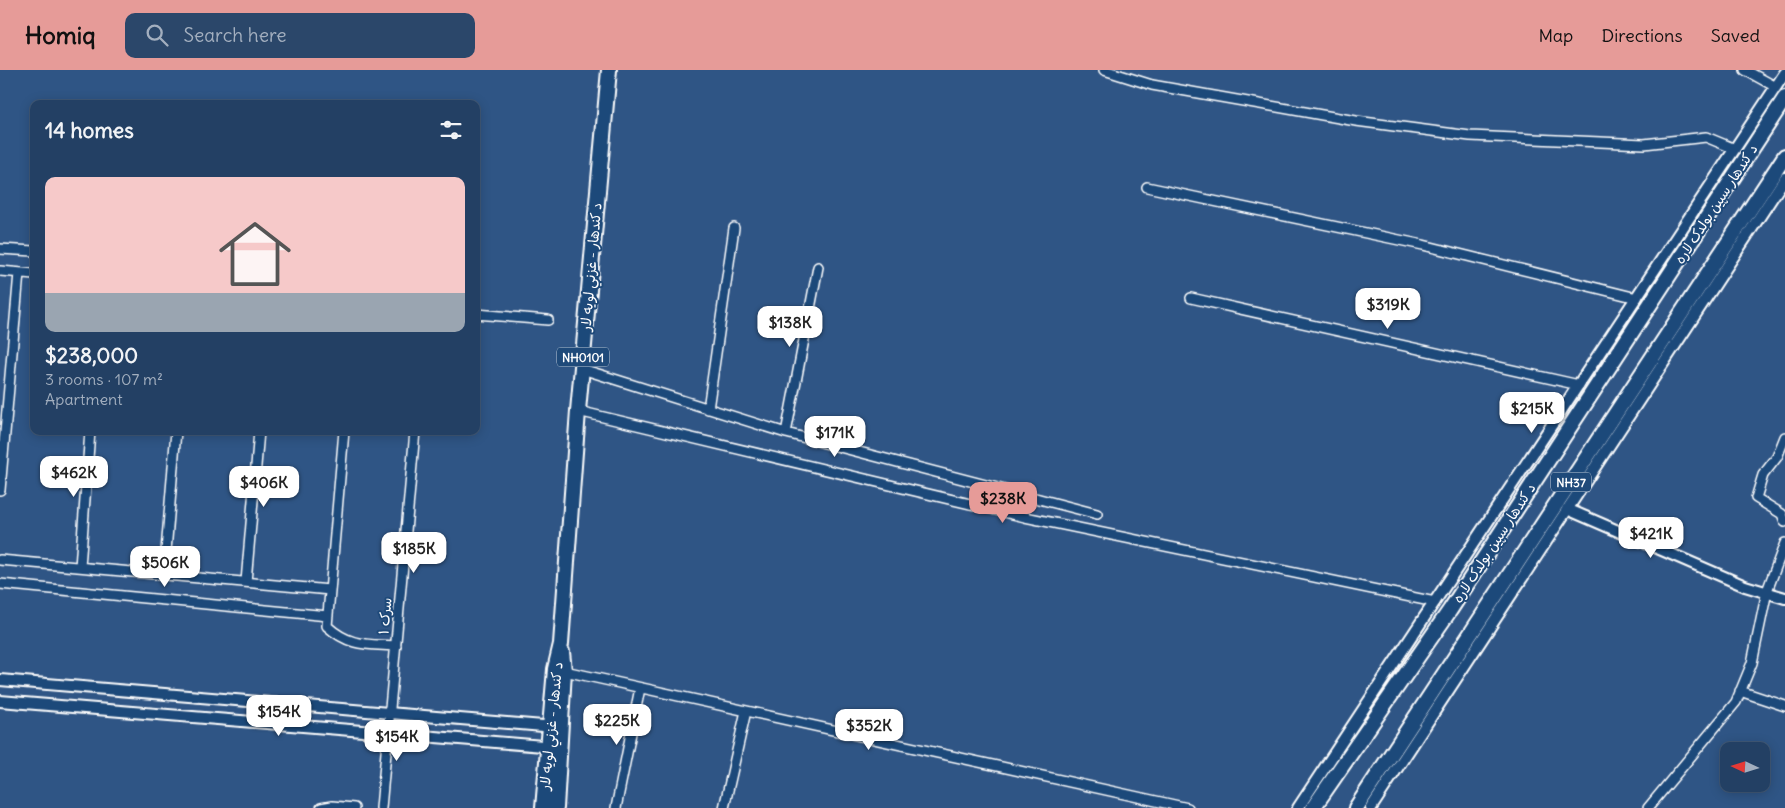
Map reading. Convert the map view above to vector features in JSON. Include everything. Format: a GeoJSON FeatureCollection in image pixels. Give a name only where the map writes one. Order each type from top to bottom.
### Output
{"type":"FeatureCollection","features":[{"type":"Feature","properties":{"kind":"highway","name":"د کندهار - غزني لويه لار"},"geometry":{"type":"LineString","coordinates":[[556,808],[554,746],[559,670],[578,411],[609,70]]}},
{"type":"Feature","properties":{"kind":"highway","name":"د کندهار سپین بولدک لاره"},"geometry":{"type":"LineString","coordinates":[[1313,808],[1450,610],[1785,98]]}},
{"type":"Feature","properties":{"kind":"highway","name":"NH37"},"geometry":{"type":"LineString","coordinates":[[1356,808],[1785,156]]}},
{"type":"Feature","properties":{"kind":"highway","name":"د کندهار - غزني لويه لار"},"geometry":{"type":"LineString","coordinates":[[543,808],[554,746]]}},
{"type":"Feature","properties":{"kind":"street"},"geometry":{"type":"LineString","coordinates":[[1104,70],[1152,85],[1356,121],[1470,136],[1644,144],[1706,137],[1735,149]]}},
{"type":"Feature","properties":{"kind":"street"},"geometry":{"type":"LineString","coordinates":[[1745,70],[1776,87]]}},
{"type":"Feature","properties":{"kind":"street"},"geometry":{"type":"LineString","coordinates":[[1298,808],[1785,73]]}},
{"type":"Feature","properties":{"kind":"street"},"geometry":{"type":"LineString","coordinates":[[1372,808],[1785,178]]}},
{"type":"Feature","properties":{"kind":"street"},"geometry":{"type":"LineString","coordinates":[[1147,187],[1424,245],[1637,298]]}},
{"type":"Feature","properties":{"kind":"street"},"geometry":{"type":"LineString","coordinates":[[708,409],[734,228]]}},
{"type":"Feature","properties":{"kind":"street"},"geometry":{"type":"LineString","coordinates":[[0,249],[30,252]]}},
{"type":"Feature","properties":{"kind":"street"},"geometry":{"type":"LineString","coordinates":[[786,433],[818,266]]}},
{"type":"Feature","properties":{"kind":"street"},"geometry":{"type":"LineString","coordinates":[[0,271],[30,274]]}},
{"type":"Feature","properties":{"kind":"street"},"geometry":{"type":"LineString","coordinates":[[0,490],[19,273]]}},
{"type":"Feature","properties":{"kind":"street"},"geometry":{"type":"LineString","coordinates":[[1191,298],[1579,385]]}},
{"type":"Feature","properties":{"kind":"street"},"geometry":{"type":"LineString","coordinates":[[480,314],[548,320]]}},
{"type":"Feature","properties":{"kind":"street"},"geometry":{"type":"LineString","coordinates":[[582,370],[786,433],[1097,514]]}},
{"type":"Feature","properties":{"kind":"street"},"geometry":{"type":"LineString","coordinates":[[578,411],[1025,517],[1435,602]]}},
{"type":"Feature","properties":{"kind":"street"},"geometry":{"type":"LineString","coordinates":[[80,567],[90,435]]}},
{"type":"Feature","properties":{"kind":"street"},"geometry":{"type":"LineString","coordinates":[[164,575],[176,435]]}},
{"type":"Feature","properties":{"kind":"street"},"geometry":{"type":"LineString","coordinates":[[246,582],[259,435]]}},
{"type":"Feature","properties":{"kind":"street"},"geometry":{"type":"LineString","coordinates":[[344,435],[327,626],[338,637],[351,642],[396,646]]}},
{"type":"Feature","properties":{"kind":"street","name":"سرک ۱"},"geometry":{"type":"LineString","coordinates":[[381,808],[415,435]]}},
{"type":"Feature","properties":{"kind":"street"},"geometry":{"type":"LineString","coordinates":[[1784,517],[1756,498],[1763,475],[1781,458],[1785,437]]}},
{"type":"Feature","properties":{"kind":"street"},"geometry":{"type":"LineString","coordinates":[[1567,509],[1744,586],[1785,598]]}},
{"type":"Feature","properties":{"kind":"street"},"geometry":{"type":"LineString","coordinates":[[1648,808],[1736,702],[1752,663],[1767,592],[1785,543]]}},
{"type":"Feature","properties":{"kind":"street"},"geometry":{"type":"LineString","coordinates":[[0,560],[330,590]]}},
{"type":"Feature","properties":{"kind":"street"},"geometry":{"type":"LineString","coordinates":[[0,584],[328,616]]}},
{"type":"Feature","properties":{"kind":"street"},"geometry":{"type":"LineString","coordinates":[[559,670],[1188,808]]}},
{"type":"Feature","properties":{"kind":"street"},"geometry":{"type":"LineString","coordinates":[[0,680],[555,727]]}},
{"type":"Feature","properties":{"kind":"street"},"geometry":{"type":"LineString","coordinates":[[616,808],[640,688]]}},
{"type":"Feature","properties":{"kind":"street"},"geometry":{"type":"LineString","coordinates":[[1740,691],[1785,706]]}},
{"type":"Feature","properties":{"kind":"street"},"geometry":{"type":"LineString","coordinates":[[0,701],[554,746]]}},
{"type":"Feature","properties":{"kind":"street"},"geometry":{"type":"LineString","coordinates":[[724,808],[746,711]]}},
{"type":"Feature","properties":{"kind":"street"},"geometry":{"type":"LineString","coordinates":[[321,808],[332,806],[354,808]]}}]}
